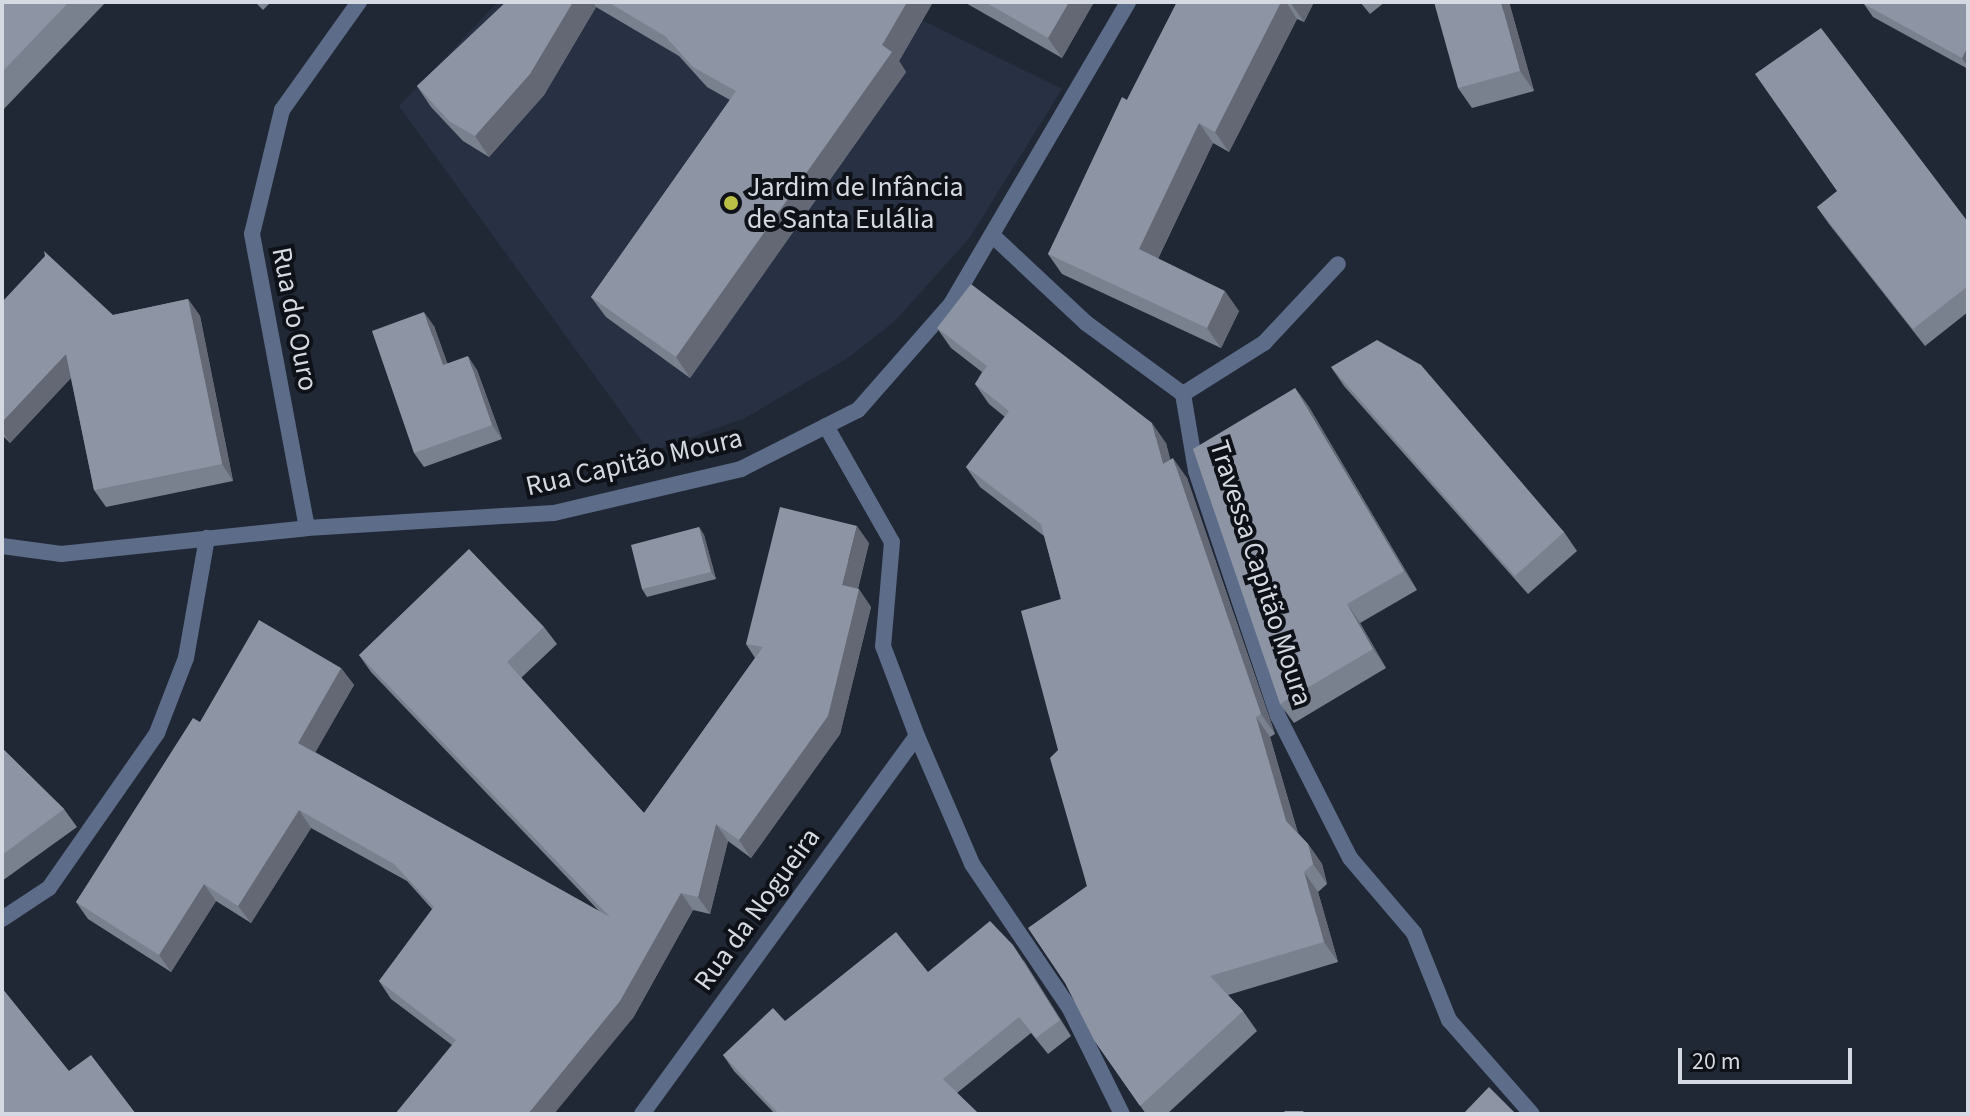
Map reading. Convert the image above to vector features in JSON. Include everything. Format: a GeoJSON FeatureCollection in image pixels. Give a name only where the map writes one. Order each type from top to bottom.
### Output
{"type":"FeatureCollection","features":[{"type":"Feature","properties":{"kind":"street","name":"Rua do Ouro"},"geometry":{"type":"LineString","coordinates":[[307,528],[252,234],[282,110],[359,2]]}},
{"type":"Feature","properties":{"kind":"street","name":"Rua Capitão Moura"},"geometry":{"type":"LineString","coordinates":[[2,546],[61,554],[307,528],[554,513],[741,469],[858,410],[951,304],[1128,2]]}},
{"type":"Feature","properties":{"kind":"street"},"geometry":{"type":"LineString","coordinates":[[992,235],[1086,323],[1183,394],[1264,343],[1338,264]]}},
{"type":"Feature","properties":{"kind":"street","name":"Travessa Capitão Moura"},"geometry":{"type":"LineString","coordinates":[[1183,394],[1196,471],[1278,716],[1350,858],[1414,933],[1449,1020],[1532,1114]]}},
{"type":"Feature","properties":{"kind":"street"},"geometry":{"type":"LineString","coordinates":[[826,426],[892,542],[883,646],[917,736],[972,864],[1070,1009],[1122,1114]]}},
{"type":"Feature","properties":{"kind":"street"},"geometry":{"type":"LineString","coordinates":[[2,919],[49,888],[108,810],[157,733],[186,658],[207,538]]}},
{"type":"Feature","properties":{"kind":"street","name":"Rua da Nogueira"},"geometry":{"type":"LineString","coordinates":[[642,1114],[917,736]]}},
{"type":"Feature","properties":{"kind":"shaded area","name":"Jardim de Infância de Santa Eulália"},"geometry":{"type":"Polygon","coordinates":[[[498,2],[885,2],[1062,89],[970,237],[896,320],[848,358],[745,418],[650,452],[399,106],[498,2]]]}},
{"type":"Feature","properties":{"kind":"building"},"geometry":{"type":"Polygon","coordinates":[[[2,2],[69,2],[2,72],[2,2]]]}},
{"type":"Feature","properties":{"kind":"building"},"geometry":{"type":"Polygon","coordinates":[[[506,2],[573,2],[530,74],[475,136],[449,121],[417,86],[506,2]]]}},
{"type":"Feature","properties":{"kind":"building"},"geometry":{"type":"Polygon","coordinates":[[[608,2],[907,2],[882,45],[892,52],[676,357],[591,297],[736,91],[693,67],[665,36],[608,2]]]}},
{"type":"Feature","properties":{"kind":"building"},"geometry":{"type":"Polygon","coordinates":[[[985,2],[1069,2],[1048,38],[985,2]]]}},
{"type":"Feature","properties":{"kind":"building"},"geometry":{"type":"Polygon","coordinates":[[[1177,2],[1281,2],[1215,132],[1199,123],[1139,249],[1225,291],[1207,328],[1048,254],[1122,97],[1127,100],[1177,2]]]}},
{"type":"Feature","properties":{"kind":"building"},"geometry":{"type":"Polygon","coordinates":[[[1434,2],[1501,2],[1520,71],[1458,88],[1434,2]]]}},
{"type":"Feature","properties":{"kind":"building"},"geometry":{"type":"Polygon","coordinates":[[[1968,2],[1968,46],[1962,58],[1864,4],[1968,2]]]}},
{"type":"Feature","properties":{"kind":"building"},"geometry":{"type":"Polygon","coordinates":[[[1821,28],[1968,222],[1968,286],[1913,329],[1817,207],[1837,191],[1755,74],[1821,28]]]}},
{"type":"Feature","properties":{"kind":"building"},"geometry":{"type":"Polygon","coordinates":[[[44,251],[113,315],[188,299],[222,464],[94,490],[66,354],[2,422],[2,302],[45,256],[44,251]]]}},
{"type":"Feature","properties":{"kind":"building"},"geometry":{"type":"Polygon","coordinates":[[[971,284],[1152,423],[1163,464],[1173,458],[1261,714],[1256,717],[1286,821],[1308,844],[1313,864],[1304,872],[1324,942],[1210,976],[1243,1011],[1140,1106],[1094,1040],[1065,983],[1028,928],[1087,886],[1050,758],[1058,750],[1021,611],[1061,599],[1041,524],[966,467],[1009,411],[975,384],[987,366],[937,328],[971,284]]]}},
{"type":"Feature","properties":{"kind":"building"},"geometry":{"type":"Polygon","coordinates":[[[424,312],[443,365],[468,356],[492,425],[414,453],[372,331],[424,312]]]}},
{"type":"Feature","properties":{"kind":"building"},"geometry":{"type":"Polygon","coordinates":[[[1377,340],[1421,365],[1564,532],[1515,576],[1331,367],[1377,340]]]}},
{"type":"Feature","properties":{"kind":"building"},"geometry":{"type":"Polygon","coordinates":[[[1295,388],[1404,571],[1347,604],[1373,649],[1280,704],[1193,449],[1295,388]]]}},
{"type":"Feature","properties":{"kind":"building"},"geometry":{"type":"Polygon","coordinates":[[[780,507],[857,526],[842,585],[859,589],[828,716],[739,840],[716,824],[698,897],[681,893],[620,1001],[528,1114],[395,1114],[456,1040],[379,981],[434,907],[394,864],[299,810],[238,906],[204,884],[159,955],[76,902],[193,718],[200,722],[259,620],[341,668],[298,743],[610,917],[359,655],[469,549],[544,627],[507,662],[644,813],[763,647],[746,644],[780,507]]]}},
{"type":"Feature","properties":{"kind":"building"},"geometry":{"type":"Polygon","coordinates":[[[699,527],[711,572],[642,589],[631,545],[699,527]]]}},
{"type":"Feature","properties":{"kind":"building"},"geometry":{"type":"Polygon","coordinates":[[[2,748],[64,809],[2,855],[2,748]]]}},
{"type":"Feature","properties":{"kind":"building"},"geometry":{"type":"Polygon","coordinates":[[[990,921],[1013,945],[1060,1020],[1036,1038],[1019,1017],[943,1079],[979,1114],[779,1114],[723,1055],[773,1008],[785,1021],[896,932],[928,972],[990,921]]]}},
{"type":"Feature","properties":{"kind":"building"},"geometry":{"type":"Polygon","coordinates":[[[2,988],[69,1071],[91,1055],[136,1114],[2,1114],[2,988]]]}},
{"type":"Feature","properties":{"kind":"building"},"geometry":{"type":"Polygon","coordinates":[[[1489,1087],[1516,1114],[1463,1114],[1489,1087]]]}},
{"type":"Feature","properties":{"kind":"building"},"geometry":{"type":"Polygon","coordinates":[[[1285,1111],[1303,1111],[1305,1114],[1282,1114],[1285,1111]]]}},
{"type":"Feature","properties":{"kind":"place","name":"Jardim de Infância de Santa Eulália"},"geometry":{"type":"Point","coordinates":[731,203]}}]}
